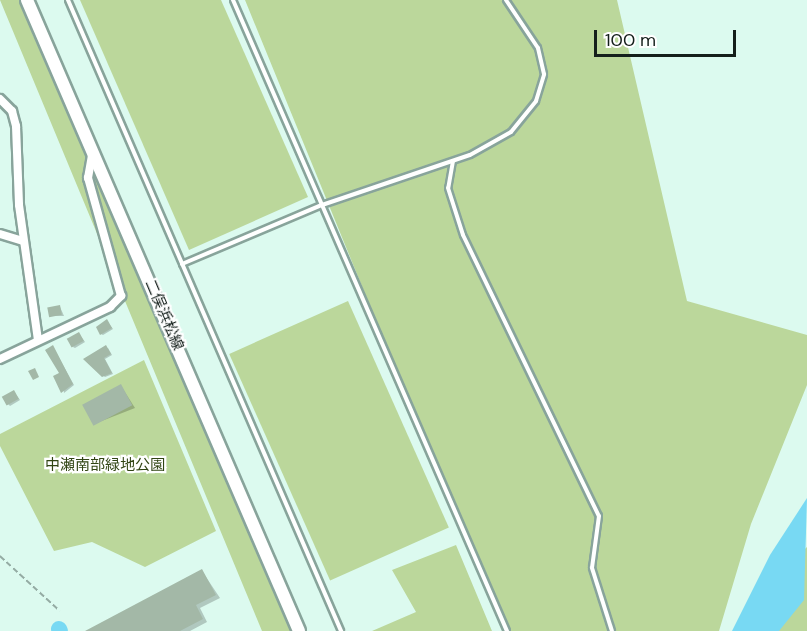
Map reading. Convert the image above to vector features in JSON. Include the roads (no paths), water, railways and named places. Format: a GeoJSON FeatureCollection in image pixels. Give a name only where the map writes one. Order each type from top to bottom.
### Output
{"type":"FeatureCollection","features":[{"type":"Feature","properties":{"kind":"main road","name":"二俣浜松線"},"geometry":{"type":"LineString","coordinates":[[27,0],[299,631]]}},
{"type":"Feature","properties":{"kind":"street"},"geometry":{"type":"LineString","coordinates":[[0,99],[12,111],[16,126],[23,241],[38,340]]}},
{"type":"Feature","properties":{"kind":"street"},"geometry":{"type":"LineString","coordinates":[[0,359],[110,307],[121,296],[88,177],[93,150]]}},
{"type":"Feature","properties":{"kind":"street"},"geometry":{"type":"LineString","coordinates":[[0,234],[23,241]]}},
{"type":"Feature","properties":{"kind":"lane"},"geometry":{"type":"LineString","coordinates":[[68,0],[341,631]]}},
{"type":"Feature","properties":{"kind":"lane"},"geometry":{"type":"LineString","coordinates":[[233,0],[507,631]]}},
{"type":"Feature","properties":{"kind":"lane"},"geometry":{"type":"LineString","coordinates":[[182,264],[322,205],[453,161],[511,132],[526,117],[543,83],[538,48],[506,0]]}},
{"type":"Feature","properties":{"kind":"lane"},"geometry":{"type":"LineString","coordinates":[[453,161],[448,188],[463,235],[599,516],[592,568],[612,631]]}},
{"type":"Feature","properties":{"kind":"water"},"geometry":{"type":"Polygon","coordinates":[[[807,498],[804,600],[779,631],[732,631],[770,555],[807,498]]]}},
{"type":"Feature","properties":{"kind":"park label","name":"中瀬南部緑地公園"},"geometry":{"type":"Point","coordinates":[105,466]}}]}
